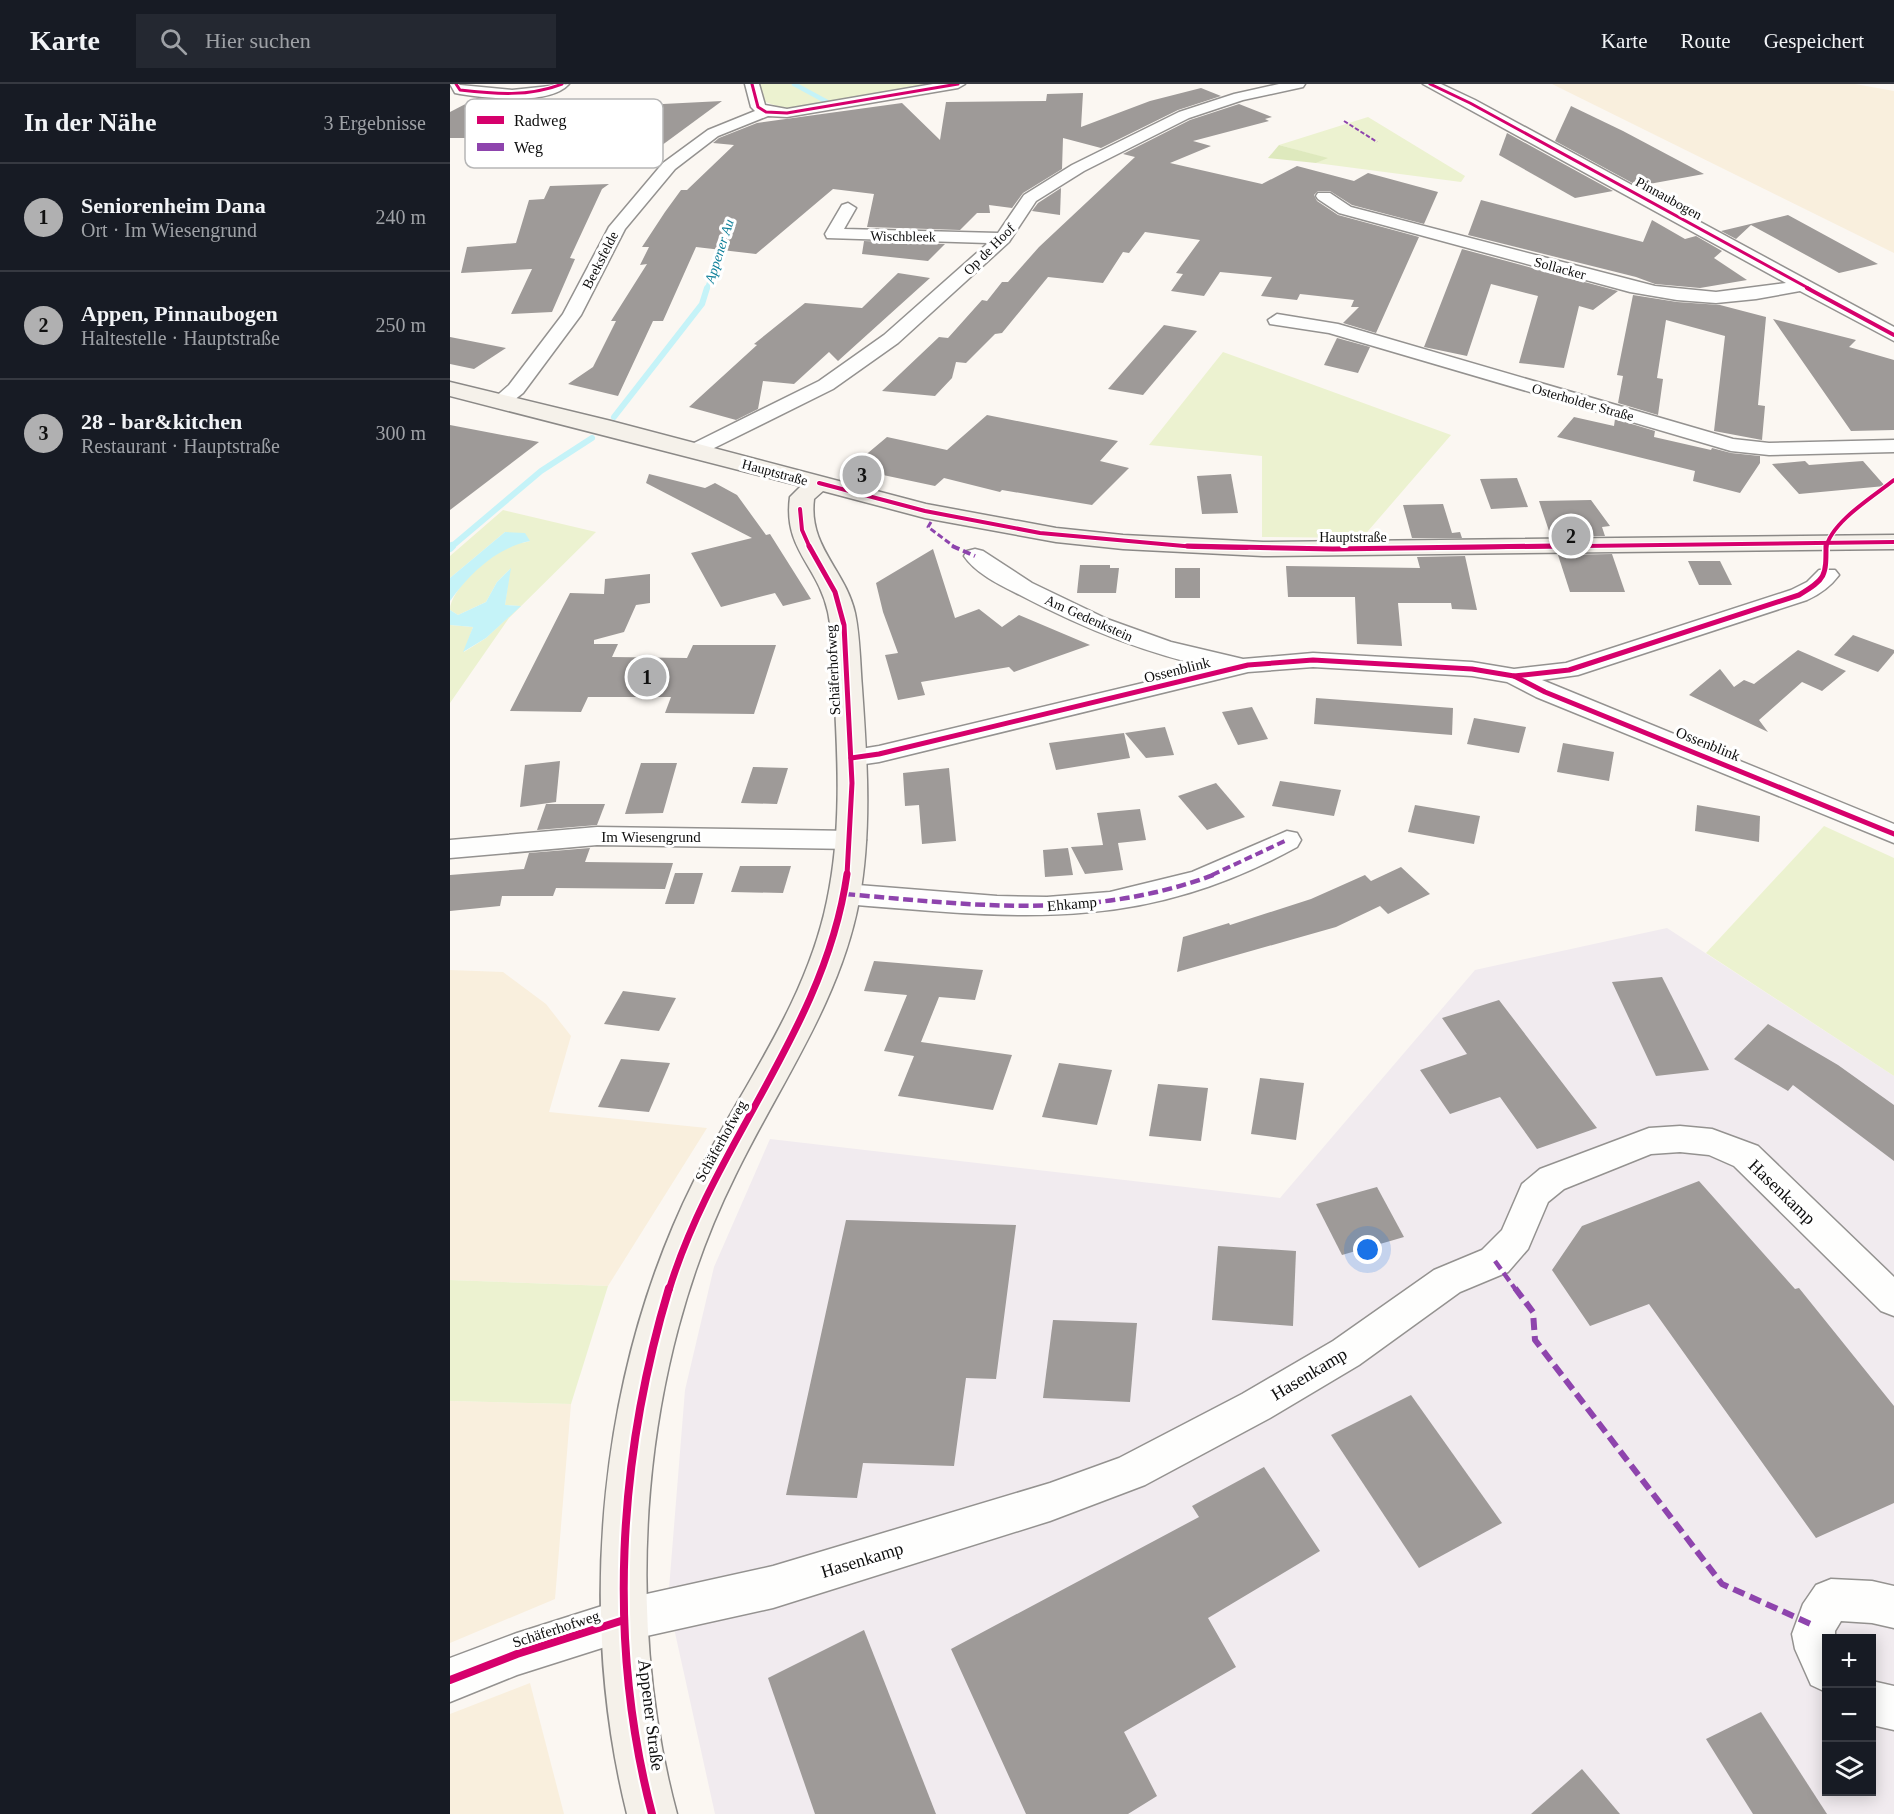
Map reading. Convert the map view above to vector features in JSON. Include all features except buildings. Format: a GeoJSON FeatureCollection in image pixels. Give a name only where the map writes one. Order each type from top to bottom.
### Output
{"type":"FeatureCollection","features":[{"type":"Feature","properties":{"kind":"main road","name":"Hauptstraße"},"geometry":{"type":"LineString","coordinates":[[450,389],[502,400],[925,511],[1040,533],[1195,547],[1344,549],[1894,542]]}},
{"type":"Feature","properties":{"kind":"main road","name":"Schäferhofweg"},"geometry":{"type":"LineString","coordinates":[[624,1620],[625,1545],[632,1464],[664,1308],[683,1248],[706,1195],[793,1036],[811,998],[833,941],[845,894],[852,840],[851,758],[844,625],[840,602],[799,525],[802,497],[819,483]]}},
{"type":"Feature","properties":{"kind":"main road"},"geometry":{"type":"LineString","coordinates":[[804,537],[827,510],[850,492]]}},
{"type":"Feature","properties":{"kind":"main road","name":"Appener Straße"},"geometry":{"type":"LineString","coordinates":[[624,1620],[645,1787],[652,1814]]}},
{"type":"Feature","properties":{"kind":"street"},"geometry":{"type":"LineString","coordinates":[[456,84],[460,90],[494,94],[546,92],[562,84]]}},
{"type":"Feature","properties":{"kind":"street"},"geometry":{"type":"LineString","coordinates":[[752,84],[758,107],[766,112]]}},
{"type":"Feature","properties":{"kind":"street","name":"Beeksfelde"},"geometry":{"type":"LineString","coordinates":[[502,400],[516,389],[572,315],[617,227],[669,165],[713,133],[766,112],[787,113],[958,84]]}},
{"type":"Feature","properties":{"kind":"street","name":"Op de Hoof"},"geometry":{"type":"LineString","coordinates":[[695,450],[826,386],[891,339],[1003,238],[1030,198],[1138,136],[1184,115],[1239,97],[1298,84]]}},
{"type":"Feature","properties":{"kind":"street","name":"Pinnaubogen"},"geometry":{"type":"LineString","coordinates":[[1431,84],[1480,108],[1894,335]]}},
{"type":"Feature","properties":{"kind":"street","name":"Sollacker"},"geometry":{"type":"LineString","coordinates":[[1324,196],[1345,210],[1630,287],[1668,294],[1730,299],[1803,285]]}},
{"type":"Feature","properties":{"kind":"street","name":"Wischbleek"},"geometry":{"type":"LineString","coordinates":[[848,208],[833,234],[1003,238]]}},
{"type":"Feature","properties":{"kind":"street","name":"Osterholder Straße"},"geometry":{"type":"LineString","coordinates":[[1277,320],[1331,328],[1731,445],[1769,448],[1894,446]]}},
{"type":"Feature","properties":{"kind":"street","name":"Am Gedenkstein"},"geometry":{"type":"LineString","coordinates":[[975,556],[991,570],[1116,633],[1175,652],[1248,665]]}},
{"type":"Feature","properties":{"kind":"street","name":"Ossenblink"},"geometry":{"type":"LineString","coordinates":[[1514,676],[1580,666],[1799,595],[1815,587],[1827,575]]}},
{"type":"Feature","properties":{"kind":"street","name":"Ossenblink"},"geometry":{"type":"LineString","coordinates":[[851,758],[891,752],[1248,665],[1313,660],[1472,669],[1514,676],[1545,692],[1894,834]]}},
{"type":"Feature","properties":{"kind":"street","name":"Im Wiesengrund"},"geometry":{"type":"LineString","coordinates":[[450,849],[597,836],[852,840]]}},
{"type":"Feature","properties":{"kind":"street","name":"Ehkamp"},"geometry":{"type":"LineString","coordinates":[[845,894],[1001,906],[1048,907],[1091,903],[1175,887],[1257,858],[1287,840]]}},
{"type":"Feature","properties":{"kind":"street","name":"Hasenkamp"},"geometry":{"type":"LineString","coordinates":[[624,1620],[773,1587],[1050,1502],[1131,1472],[1256,1406],[1336,1359],[1447,1281],[1495,1261],[1516,1239],[1534,1194],[1552,1179],[1648,1141],[1680,1139],[1712,1142],[1746,1156],[1894,1300]]}},
{"type":"Feature","properties":{"kind":"street"},"geometry":{"type":"LineString","coordinates":[[1822,1661],[1815,1648],[1813,1625],[1831,1600],[1872,1602],[1894,1607]]}},
{"type":"Feature","properties":{"kind":"street","name":"Schäferhofweg"},"geometry":{"type":"LineString","coordinates":[[450,1680],[517,1654],[624,1620]]}},
{"type":"Feature","properties":{"kind":"street"},"geometry":{"type":"LineString","coordinates":[[1876,1704],[1894,1708]]}},
{"type":"Feature","properties":{"kind":"shaded area"},"geometry":{"type":"Polygon","coordinates":[[[1552,84],[1855,84],[1894,91],[1894,253],[1552,84]]]}},
{"type":"Feature","properties":{"kind":"shaded area"},"geometry":{"type":"Polygon","coordinates":[[[1667,928],[1894,1076],[1894,1814],[715,1814],[668,1601],[685,1390],[714,1267],[770,1139],[1280,1198],[1475,970],[1667,928]]]}},
{"type":"Feature","properties":{"kind":"shaded area"},"geometry":{"type":"Polygon","coordinates":[[[450,970],[503,972],[546,1004],[571,1036],[549,1112],[707,1128],[608,1286],[450,1280],[450,970]]]}},
{"type":"Feature","properties":{"kind":"shaded area"},"geometry":{"type":"Polygon","coordinates":[[[450,1401],[571,1404],[555,1599],[450,1643],[450,1401]]]}},
{"type":"Feature","properties":{"kind":"shaded area"},"geometry":{"type":"Polygon","coordinates":[[[530,1683],[564,1814],[450,1814],[450,1714],[530,1683]]]}},
{"type":"Feature","properties":{"kind":"green space"},"geometry":{"type":"Polygon","coordinates":[[[759,84],[938,84],[788,110],[760,100],[759,84]]]}},
{"type":"Feature","properties":{"kind":"green space"},"geometry":{"type":"Polygon","coordinates":[[[1368,117],[1465,176],[1461,182],[1316,163],[1326,158],[1279,145],[1368,117]]]}},
{"type":"Feature","properties":{"kind":"green space"},"geometry":{"type":"Polygon","coordinates":[[[1279,145],[1328,158],[1316,163],[1268,158],[1279,145]]]}},
{"type":"Feature","properties":{"kind":"green space"},"geometry":{"type":"Polygon","coordinates":[[[1223,352],[1451,435],[1362,538],[1262,537],[1262,456],[1149,445],[1223,352]]]}},
{"type":"Feature","properties":{"kind":"green space"},"geometry":{"type":"Polygon","coordinates":[[[503,510],[596,532],[509,618],[450,703],[450,625],[473,627],[464,652],[486,638],[520,606],[505,605],[510,569],[497,582],[486,602],[458,615],[450,610],[452,601],[464,582],[483,563],[511,545],[530,541],[505,532],[450,578],[450,556],[503,510]]]}},
{"type":"Feature","properties":{"kind":"green space"},"geometry":{"type":"Polygon","coordinates":[[[1824,826],[1894,858],[1894,1076],[1706,953],[1824,826]]]}},
{"type":"Feature","properties":{"kind":"green space"},"geometry":{"type":"Polygon","coordinates":[[[450,1280],[608,1286],[571,1404],[450,1401],[450,1280]]]}},
{"type":"Feature","properties":{"kind":"water"},"geometry":{"type":"Polygon","coordinates":[[[505,532],[525,533],[530,541],[506,549],[485,563],[450,601],[450,578],[505,532]]]}},
{"type":"Feature","properties":{"kind":"water"},"geometry":{"type":"Polygon","coordinates":[[[511,568],[505,605],[521,606],[486,638],[463,652],[473,627],[450,625],[450,610],[458,615],[486,602],[497,582],[511,568]]]}},
{"type":"Feature","properties":{"kind":"waterway","name":"Appener Au"},"geometry":{"type":"LineString","coordinates":[[794,84],[831,104]]}},
{"type":"Feature","properties":{"kind":"waterway","name":"Appener Au"},"geometry":{"type":"LineString","coordinates":[[707,289],[724,238]]}},
{"type":"Feature","properties":{"kind":"waterway","name":"Appener Au"},"geometry":{"type":"LineString","coordinates":[[614,417],[702,304],[707,288]]}},
{"type":"Feature","properties":{"kind":"waterway","name":"Appener Au"},"geometry":{"type":"LineString","coordinates":[[452,546],[450,548],[541,471],[592,438]]}},
{"type":"Feature","properties":{"kind":"marked path"},"geometry":{"type":"LineString","coordinates":[[1344,121],[1377,142]]}},
{"type":"Feature","properties":{"kind":"marked path"},"geometry":{"type":"LineString","coordinates":[[931,522],[928,527],[949,545],[975,556]]}},
{"type":"Feature","properties":{"kind":"marked path"},"geometry":{"type":"LineString","coordinates":[[845,894],[997,907],[1047,907],[1110,902],[1202,879],[1260,855],[1287,840]]}},
{"type":"Feature","properties":{"kind":"marked path"},"geometry":{"type":"LineString","coordinates":[[1495,1261],[1533,1312],[1535,1340],[1722,1584],[1813,1625]]}},
{"type":"Feature","properties":{"kind":"cycle path"},"geometry":{"type":"LineString","coordinates":[[456,84],[460,90],[512,94],[538,92],[562,84]]}},
{"type":"Feature","properties":{"kind":"cycle path"},"geometry":{"type":"LineString","coordinates":[[752,84],[758,107],[766,112],[787,113],[958,84]]}},
{"type":"Feature","properties":{"kind":"cycle path"},"geometry":{"type":"LineString","coordinates":[[1430,84],[1470,103],[1894,335]]}},
{"type":"Feature","properties":{"kind":"cycle path"},"geometry":{"type":"LineString","coordinates":[[851,758],[879,754],[1248,665],[1313,660],[1472,669],[1514,676],[1569,670],[1799,595],[1815,586],[1827,570],[1826,548],[1833,532],[1894,480]]}},
{"type":"Feature","properties":{"kind":"cycle path"},"geometry":{"type":"LineString","coordinates":[[819,483],[925,511],[1040,533],[1195,547],[1333,549],[1894,542]]}},
{"type":"Feature","properties":{"kind":"cycle path"},"geometry":{"type":"LineString","coordinates":[[652,1814],[645,1787],[627,1660],[623,1579],[632,1461],[645,1382],[664,1306],[678,1262],[705,1197],[804,1015],[826,965],[843,900],[849,861],[852,783],[844,625],[833,586],[805,539],[800,520],[800,509]]}},
{"type":"Feature","properties":{"kind":"cycle path"},"geometry":{"type":"LineString","coordinates":[[1514,676],[1545,692],[1894,834]]}},
{"type":"Feature","properties":{"kind":"cycle path"},"geometry":{"type":"LineString","coordinates":[[450,1680],[517,1654],[624,1620]]}},
{"type":"Feature","properties":{"kind":"place","name":"28 - bar&kitchen"},"geometry":{"type":"Point","coordinates":[862,475]}},
{"type":"Feature","properties":{"kind":"place","name":"Appen, Pinnaubogen"},"geometry":{"type":"Point","coordinates":[1571,536]}},
{"type":"Feature","properties":{"kind":"place","name":"Seniorenheim Dana"},"geometry":{"type":"Point","coordinates":[647,677]}}]}
